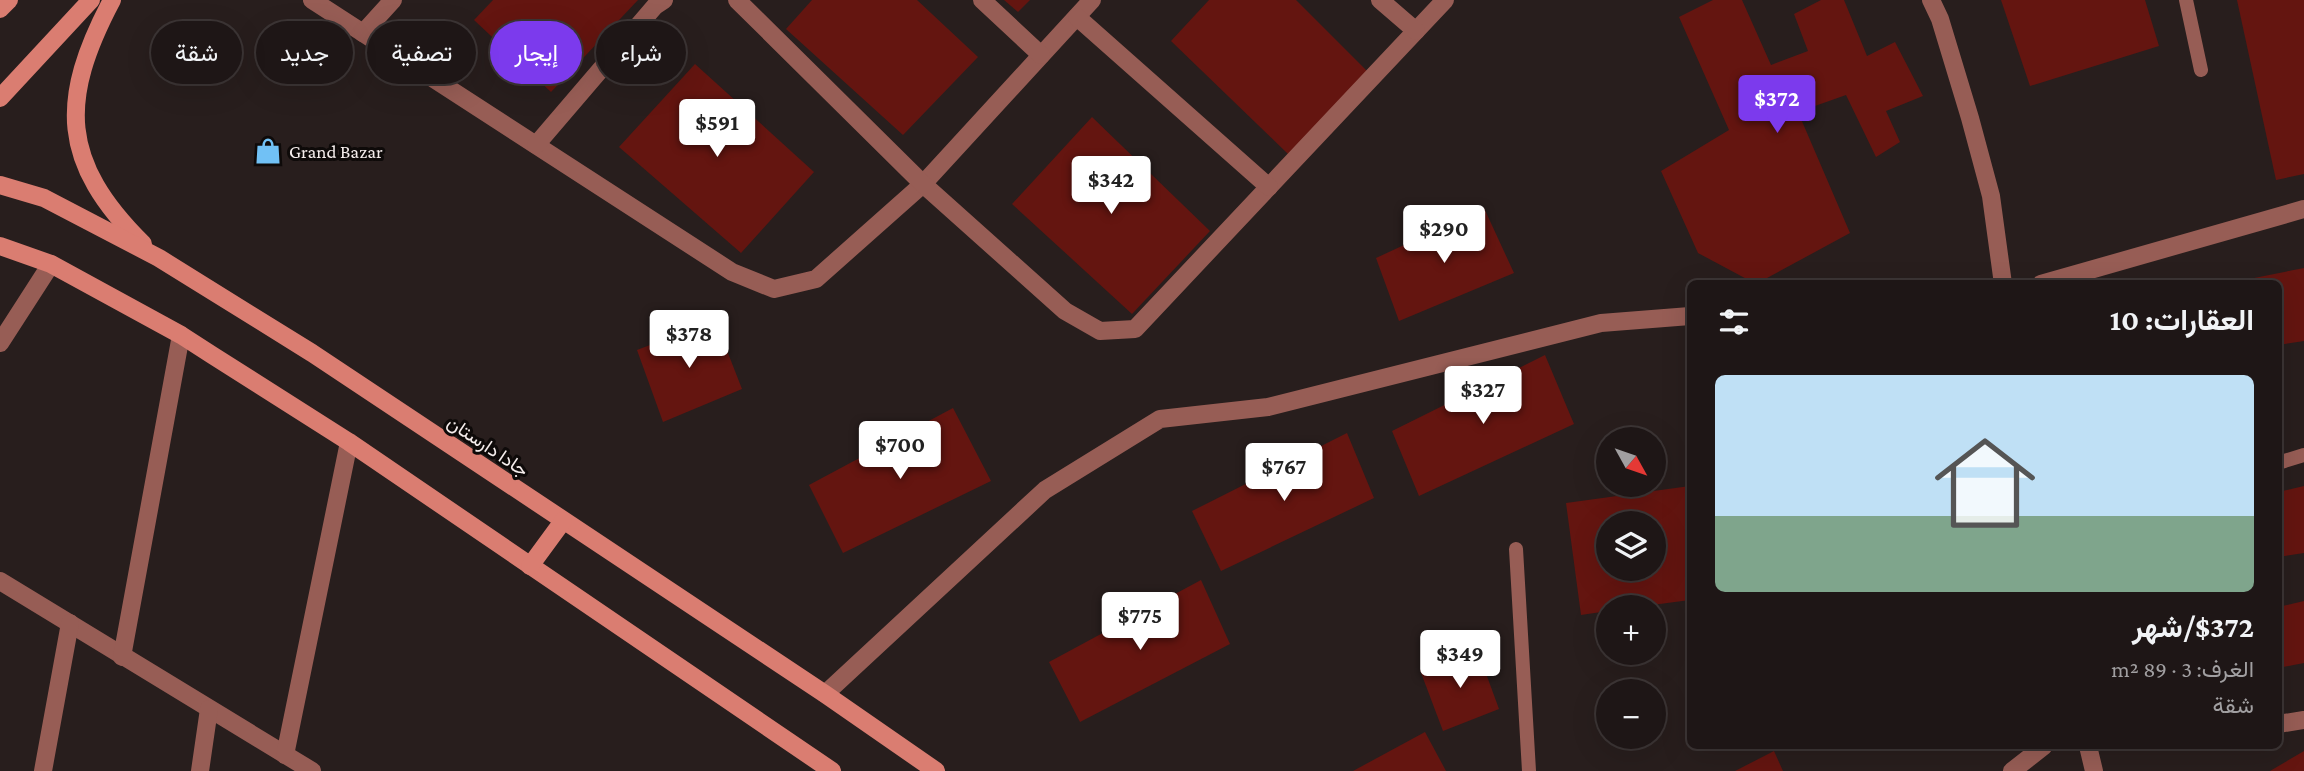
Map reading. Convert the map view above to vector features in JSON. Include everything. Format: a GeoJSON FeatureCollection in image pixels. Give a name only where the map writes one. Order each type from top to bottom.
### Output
{"type":"FeatureCollection","features":[{"type":"Feature","properties":{"kind":"main road"},"geometry":{"type":"LineString","coordinates":[[0,9],[9,0]]}},
{"type":"Feature","properties":{"kind":"main road"},"geometry":{"type":"LineString","coordinates":[[0,98],[91,0]]}},
{"type":"Feature","properties":{"kind":"main road"},"geometry":{"type":"LineString","coordinates":[[112,0],[93,34],[79,79],[74,126],[82,160],[98,189],[123,224],[159,258]]}},
{"type":"Feature","properties":{"kind":"main road","name":"جادا دارستان"},"geometry":{"type":"LineString","coordinates":[[0,185],[44,198],[159,258],[312,354],[825,694],[936,771]]}},
{"type":"Feature","properties":{"kind":"main road"},"geometry":{"type":"LineString","coordinates":[[0,246],[51,264],[181,335],[349,442],[832,771]]}},
{"type":"Feature","properties":{"kind":"main road"},"geometry":{"type":"LineString","coordinates":[[530,566],[564,521]]}},
{"type":"Feature","properties":{"kind":"street"},"geometry":{"type":"LineString","coordinates":[[312,0],[732,272],[774,289],[816,279],[923,184],[1092,0]]}},
{"type":"Feature","properties":{"kind":"street"},"geometry":{"type":"LineString","coordinates":[[363,33],[393,0]]}},
{"type":"Feature","properties":{"kind":"street"},"geometry":{"type":"LineString","coordinates":[[536,145],[654,6],[664,0]]}},
{"type":"Feature","properties":{"kind":"street"},"geometry":{"type":"LineString","coordinates":[[737,0],[923,184],[1065,310],[1101,331],[1135,329],[1445,0]]}},
{"type":"Feature","properties":{"kind":"street"},"geometry":{"type":"LineString","coordinates":[[982,0],[1041,55]]}},
{"type":"Feature","properties":{"kind":"street"},"geometry":{"type":"LineString","coordinates":[[1380,0],[1416,31]]}},
{"type":"Feature","properties":{"kind":"street"},"geometry":{"type":"LineString","coordinates":[[1931,0],[1940,19],[1991,196],[2003,280]]}},
{"type":"Feature","properties":{"kind":"street"},"geometry":{"type":"LineString","coordinates":[[1077,17],[1269,187]]}},
{"type":"Feature","properties":{"kind":"street"},"geometry":{"type":"LineString","coordinates":[[2055,280],[2304,209]]}},
{"type":"Feature","properties":{"kind":"street"},"geometry":{"type":"LineString","coordinates":[[0,343],[51,264]]}},
{"type":"Feature","properties":{"kind":"street"},"geometry":{"type":"LineString","coordinates":[[825,694],[1045,490],[1160,419],[1268,407],[1601,323],[1687,316]]}},
{"type":"Feature","properties":{"kind":"street"},"geometry":{"type":"LineString","coordinates":[[122,657],[181,335]]}},
{"type":"Feature","properties":{"kind":"street"},"geometry":{"type":"LineString","coordinates":[[285,755],[349,442]]}},
{"type":"Feature","properties":{"kind":"street"},"geometry":{"type":"LineString","coordinates":[[0,581],[312,771]]}},
{"type":"Feature","properties":{"kind":"street"},"geometry":{"type":"LineString","coordinates":[[43,771],[70,624]]}},
{"type":"Feature","properties":{"kind":"street"},"geometry":{"type":"LineString","coordinates":[[201,771],[209,709]]}},
{"type":"Feature","properties":{"kind":"street"},"geometry":{"type":"LineString","coordinates":[[2282,723],[2304,720]]}},
{"type":"Feature","properties":{"kind":"street"},"geometry":{"type":"LineString","coordinates":[[2012,771],[2040,749]]}},
{"type":"Feature","properties":{"kind":"street"},"geometry":{"type":"LineString","coordinates":[[2089,749],[2094,771]]}},
{"type":"Feature","properties":{"kind":"lane"},"geometry":{"type":"LineString","coordinates":[[2186,0],[2201,70]]}},
{"type":"Feature","properties":{"kind":"lane"},"geometry":{"type":"LineString","coordinates":[[2282,462],[2304,455]]}},
{"type":"Feature","properties":{"kind":"lane"},"geometry":{"type":"LineString","coordinates":[[1516,549],[1529,771]]}},
{"type":"Feature","properties":{"kind":"building"},"geometry":{"type":"Polygon","coordinates":[[[493,0],[638,0],[618,21],[596,21],[596,44],[582,59],[582,21],[490,21],[490,35],[474,20],[493,0]]]}},
{"type":"Feature","properties":{"kind":"building"},"geometry":{"type":"Polygon","coordinates":[[[812,0],[917,0],[978,57],[903,135],[786,29],[812,0]]]}},
{"type":"Feature","properties":{"kind":"building"},"geometry":{"type":"Polygon","coordinates":[[[1004,0],[1030,0],[1018,12],[1004,0]]]}},
{"type":"Feature","properties":{"kind":"building"},"geometry":{"type":"Polygon","coordinates":[[[1209,0],[1296,0],[1368,72],[1288,154],[1171,41],[1209,0]]]}},
{"type":"Feature","properties":{"kind":"building"},"geometry":{"type":"Polygon","coordinates":[[[1713,0],[1742,0],[1771,65],[1808,51],[1794,14],[1821,0],[1844,0],[1867,56],[1895,42],[1923,96],[1886,111],[1900,142],[1876,157],[1846,95],[1798,112],[1850,233],[1763,280],[1749,280],[1698,253],[1661,171],[1729,130],[1679,17],[1713,0]]]}},
{"type":"Feature","properties":{"kind":"building"},"geometry":{"type":"Polygon","coordinates":[[[2001,0],[2145,0],[2159,46],[2030,86],[2001,0]]]}},
{"type":"Feature","properties":{"kind":"building"},"geometry":{"type":"Polygon","coordinates":[[[2237,0],[2304,0],[2304,174],[2276,180],[2237,0]]]}},
{"type":"Feature","properties":{"kind":"building"},"geometry":{"type":"Polygon","coordinates":[[[695,64],[814,172],[741,253],[619,147],[677,84],[686,84],[686,74],[695,64]]]}},
{"type":"Feature","properties":{"kind":"building"},"geometry":{"type":"Polygon","coordinates":[[[542,84],[559,84],[551,92],[542,84]]]}},
{"type":"Feature","properties":{"kind":"building"},"geometry":{"type":"Polygon","coordinates":[[[1092,117],[1210,231],[1132,314],[1012,204],[1092,117]]]}},
{"type":"Feature","properties":{"kind":"building"},"geometry":{"type":"Polygon","coordinates":[[[1484,208],[1514,273],[1399,321],[1376,258],[1484,208]]]}},
{"type":"Feature","properties":{"kind":"building"},"geometry":{"type":"Polygon","coordinates":[[[2304,268],[2304,341],[2282,344],[2282,280],[2244,280],[2304,268]]]}},
{"type":"Feature","properties":{"kind":"building"},"geometry":{"type":"Polygon","coordinates":[[[715,320],[742,389],[663,422],[637,350],[715,320]]]}},
{"type":"Feature","properties":{"kind":"building"},"geometry":{"type":"Polygon","coordinates":[[[1545,355],[1574,424],[1419,496],[1392,431],[1545,355]]]}},
{"type":"Feature","properties":{"kind":"building"},"geometry":{"type":"Polygon","coordinates":[[[953,408],[991,481],[843,553],[809,485],[953,408]]]}},
{"type":"Feature","properties":{"kind":"building"},"geometry":{"type":"Polygon","coordinates":[[[1347,433],[1374,498],[1221,571],[1192,511],[1347,433]]]}},
{"type":"Feature","properties":{"kind":"building"},"geometry":{"type":"Polygon","coordinates":[[[1687,486],[1687,600],[1666,603],[1666,595],[1596,595],[1596,613],[1581,615],[1566,503],[1610,497],[1666,497],[1666,489],[1687,486]]]}},
{"type":"Feature","properties":{"kind":"building"},"geometry":{"type":"Polygon","coordinates":[[[2304,486],[2304,553],[2282,556],[2282,491],[2304,486]]]}},
{"type":"Feature","properties":{"kind":"building"},"geometry":{"type":"Polygon","coordinates":[[[1201,580],[1230,644],[1080,722],[1049,662],[1201,580]]]}},
{"type":"Feature","properties":{"kind":"building"},"geometry":{"type":"Polygon","coordinates":[[[2304,601],[2304,663],[2282,667],[2282,606],[2304,601]]]}},
{"type":"Feature","properties":{"kind":"building"},"geometry":{"type":"Polygon","coordinates":[[[1477,649],[1499,709],[1443,731],[1420,670],[1477,649]]]}},
{"type":"Feature","properties":{"kind":"building"},"geometry":{"type":"Polygon","coordinates":[[[1425,732],[1446,771],[1353,771],[1425,732]]]}},
{"type":"Feature","properties":{"kind":"building"},"geometry":{"type":"Polygon","coordinates":[[[1774,751],[1783,771],[1735,771],[1774,751]]]}},
{"type":"Feature","properties":{"kind":"building"},"geometry":{"type":"Polygon","coordinates":[[[2304,751],[2304,771],[2270,771],[2304,751]]]}},
{"type":"Feature","properties":{"kind":"place","name":"Grand Bazar"},"geometry":{"type":"Point","coordinates":[268,151]}}]}
